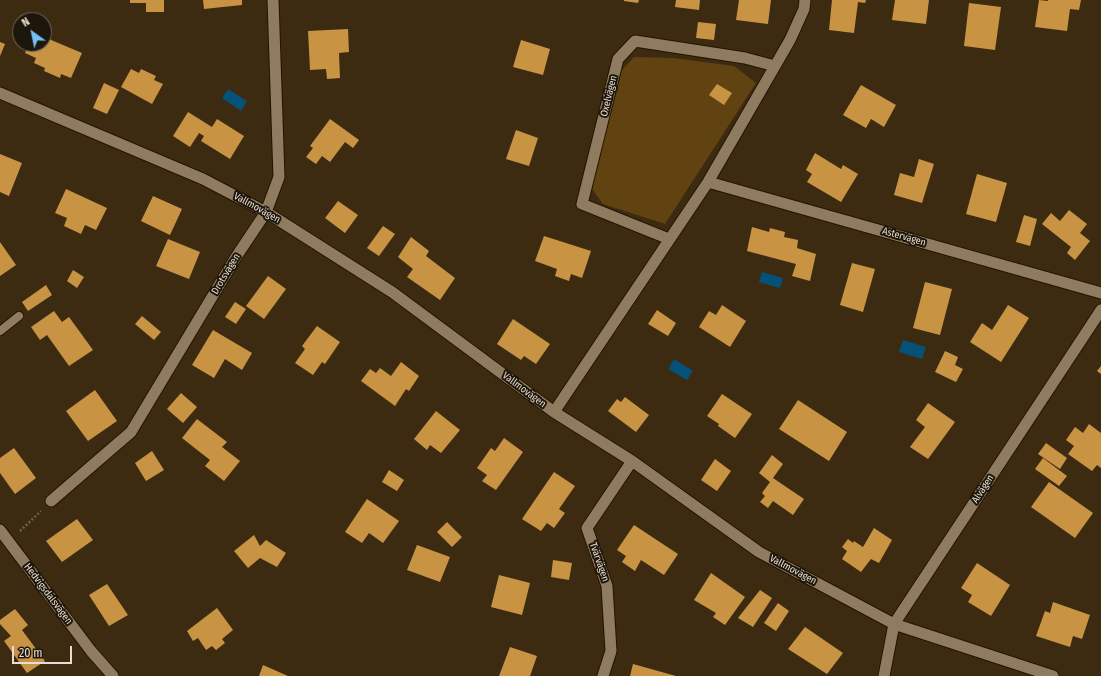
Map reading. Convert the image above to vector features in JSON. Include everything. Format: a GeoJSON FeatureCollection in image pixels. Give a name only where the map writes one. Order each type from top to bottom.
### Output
{"type":"FeatureCollection","features":[{"type":"Feature","properties":{"kind":"street","name":"Drotsvägen"},"geometry":{"type":"LineString","coordinates":[[51,501],[131,432],[236,257],[266,212],[279,177],[273,0]]}},
{"type":"Feature","properties":{"kind":"street"},"geometry":{"type":"LineString","coordinates":[[554,412],[708,182],[790,40],[804,9],[804,0]]}},
{"type":"Feature","properties":{"kind":"street","name":"Oxelvägen"},"geometry":{"type":"LineString","coordinates":[[670,239],[582,204],[618,59],[635,41],[745,58],[775,66]]}},
{"type":"Feature","properties":{"kind":"street","name":"Vallmovägen"},"geometry":{"type":"LineString","coordinates":[[0,93],[203,179],[266,212],[392,292],[554,412],[632,461],[759,552],[894,624],[1053,676]]}},
{"type":"Feature","properties":{"kind":"street","name":"Astervägen"},"geometry":{"type":"LineString","coordinates":[[708,182],[1101,293]]}},
{"type":"Feature","properties":{"kind":"street","name":"Alvägen"},"geometry":{"type":"LineString","coordinates":[[884,676],[894,624],[1101,310]]}},
{"type":"Feature","properties":{"kind":"street","name":"Tvärvägen"},"geometry":{"type":"LineString","coordinates":[[603,676],[612,651],[607,586],[587,528],[632,461]]}},
{"type":"Feature","properties":{"kind":"street","name":"Hedvigsdalsvägen"},"geometry":{"type":"LineString","coordinates":[[0,530],[91,651],[113,676]]}},
{"type":"Feature","properties":{"kind":"lane"},"geometry":{"type":"LineString","coordinates":[[0,331],[19,316]]}},
{"type":"Feature","properties":{"kind":"path"},"geometry":{"type":"LineString","coordinates":[[9,542],[51,501]]}},
{"type":"Feature","properties":{"kind":"shaded area"},"geometry":{"type":"Polygon","coordinates":[[[634,57],[673,58],[734,66],[756,83],[665,224],[603,204],[592,189],[595,172],[622,70],[634,57]]]}},
{"type":"Feature","properties":{"kind":"water"},"geometry":{"type":"Polygon","coordinates":[[[228,89],[247,101],[241,111],[222,98],[228,89]]]}},
{"type":"Feature","properties":{"kind":"water"},"geometry":{"type":"Polygon","coordinates":[[[762,272],[783,278],[780,288],[759,282],[762,272]]]}},
{"type":"Feature","properties":{"kind":"water"},"geometry":{"type":"Polygon","coordinates":[[[903,340],[926,347],[922,359],[899,352],[903,340]]]}},
{"type":"Feature","properties":{"kind":"water"},"geometry":{"type":"Polygon","coordinates":[[[674,359],[693,371],[687,380],[668,369],[674,359]]]}},
{"type":"Feature","properties":{"kind":"building"},"geometry":{"type":"Polygon","coordinates":[[[130,0],[164,0],[164,12],[146,12],[146,3],[130,3],[130,0]]]}},
{"type":"Feature","properties":{"kind":"building"},"geometry":{"type":"Polygon","coordinates":[[[203,0],[242,0],[242,5],[204,9],[203,0]]]}},
{"type":"Feature","properties":{"kind":"building"},"geometry":{"type":"Polygon","coordinates":[[[624,0],[639,0],[638,3],[624,0]]]}},
{"type":"Feature","properties":{"kind":"building"},"geometry":{"type":"Polygon","coordinates":[[[676,0],[700,0],[699,10],[675,7],[676,0]]]}},
{"type":"Feature","properties":{"kind":"building"},"geometry":{"type":"Polygon","coordinates":[[[739,0],[771,0],[768,24],[736,20],[739,0]]]}},
{"type":"Feature","properties":{"kind":"building"},"geometry":{"type":"Polygon","coordinates":[[[832,0],[866,0],[865,3],[858,2],[854,33],[829,30],[832,0]]]}},
{"type":"Feature","properties":{"kind":"building"},"geometry":{"type":"Polygon","coordinates":[[[895,0],[929,0],[926,24],[892,20],[895,0]]]}},
{"type":"Feature","properties":{"kind":"building"},"geometry":{"type":"Polygon","coordinates":[[[1039,0],[1081,0],[1079,10],[1070,9],[1067,31],[1035,27],[1039,0]]]}},
{"type":"Feature","properties":{"kind":"building"},"geometry":{"type":"Polygon","coordinates":[[[969,3],[1001,7],[995,50],[964,46],[969,3]]]}},
{"type":"Feature","properties":{"kind":"building"},"geometry":{"type":"Polygon","coordinates":[[[698,22],[716,24],[714,40],[696,38],[698,22]]]}},
{"type":"Feature","properties":{"kind":"building"},"geometry":{"type":"Polygon","coordinates":[[[348,29],[349,52],[339,53],[340,78],[327,79],[326,69],[310,70],[308,31],[348,29]]]}},
{"type":"Feature","properties":{"kind":"building"},"geometry":{"type":"Polygon","coordinates":[[[52,40],[82,53],[71,78],[61,74],[60,78],[44,71],[45,68],[34,63],[36,58],[25,53],[52,52],[52,40]]]}},
{"type":"Feature","properties":{"kind":"building"},"geometry":{"type":"Polygon","coordinates":[[[521,40],[550,49],[543,75],[513,67],[521,40]]]}},
{"type":"Feature","properties":{"kind":"building"},"geometry":{"type":"Polygon","coordinates":[[[0,42],[5,44],[0,56],[0,42]]]}},
{"type":"Feature","properties":{"kind":"building"},"geometry":{"type":"Polygon","coordinates":[[[131,69],[139,73],[141,69],[156,76],[154,80],[163,84],[152,104],[121,87],[131,69]]]}},
{"type":"Feature","properties":{"kind":"building"},"geometry":{"type":"Polygon","coordinates":[[[104,83],[119,90],[107,114],[93,108],[104,83]]]}},
{"type":"Feature","properties":{"kind":"building"},"geometry":{"type":"Polygon","coordinates":[[[717,84],[732,93],[724,105],[709,95],[717,84]]]}},
{"type":"Feature","properties":{"kind":"building"},"geometry":{"type":"Polygon","coordinates":[[[861,85],[896,105],[884,127],[871,119],[866,128],[843,115],[861,85]]]}},
{"type":"Feature","properties":{"kind":"building"},"geometry":{"type":"Polygon","coordinates":[[[188,112],[212,127],[217,119],[244,136],[230,159],[201,141],[204,136],[199,133],[190,147],[173,136],[188,112]]]}},
{"type":"Feature","properties":{"kind":"building"},"geometry":{"type":"Polygon","coordinates":[[[330,119],[359,140],[353,148],[345,142],[330,162],[322,156],[316,164],[306,157],[313,148],[310,146],[330,119]]]}},
{"type":"Feature","properties":{"kind":"building"},"geometry":{"type":"Polygon","coordinates":[[[516,130],[538,138],[529,166],[506,159],[516,130]]]}},
{"type":"Feature","properties":{"kind":"building"},"geometry":{"type":"Polygon","coordinates":[[[815,153],[841,169],[843,165],[858,174],[841,202],[807,182],[812,174],[806,170],[815,153]]]}},
{"type":"Feature","properties":{"kind":"building"},"geometry":{"type":"Polygon","coordinates":[[[0,154],[22,163],[9,196],[0,192],[0,154]]]}},
{"type":"Feature","properties":{"kind":"building"},"geometry":{"type":"Polygon","coordinates":[[[919,159],[934,164],[922,203],[894,195],[900,173],[914,177],[919,159]]]}},
{"type":"Feature","properties":{"kind":"building"},"geometry":{"type":"Polygon","coordinates":[[[977,174],[1007,183],[996,222],[966,214],[977,174]]]}},
{"type":"Feature","properties":{"kind":"building"},"geometry":{"type":"Polygon","coordinates":[[[66,189],[107,208],[96,230],[85,225],[81,234],[64,226],[67,218],[55,213],[66,189]]]}},
{"type":"Feature","properties":{"kind":"building"},"geometry":{"type":"Polygon","coordinates":[[[153,196],[182,209],[170,235],[141,221],[153,196]]]}},
{"type":"Feature","properties":{"kind":"building"},"geometry":{"type":"Polygon","coordinates":[[[338,201],[358,215],[345,233],[325,218],[338,201]]]}},
{"type":"Feature","properties":{"kind":"building"},"geometry":{"type":"Polygon","coordinates":[[[1069,210],[1087,224],[1080,233],[1090,241],[1075,260],[1067,253],[1071,247],[1042,224],[1051,213],[1060,221],[1069,210]]]}},
{"type":"Feature","properties":{"kind":"building"},"geometry":{"type":"Polygon","coordinates":[[[1024,215],[1037,219],[1030,246],[1016,242],[1024,215]]]}},
{"type":"Feature","properties":{"kind":"building"},"geometry":{"type":"Polygon","coordinates":[[[383,226],[395,234],[379,256],[367,248],[383,226]]]}},
{"type":"Feature","properties":{"kind":"building"},"geometry":{"type":"Polygon","coordinates":[[[752,227],[769,232],[770,228],[785,232],[784,237],[798,240],[797,248],[816,254],[810,281],[792,276],[796,264],[747,251],[752,227]]]}},
{"type":"Feature","properties":{"kind":"building"},"geometry":{"type":"Polygon","coordinates":[[[544,236],[591,251],[582,278],[571,274],[569,281],[555,276],[557,269],[535,261],[544,236]]]}},
{"type":"Feature","properties":{"kind":"building"},"geometry":{"type":"Polygon","coordinates":[[[411,237],[429,251],[426,256],[455,278],[440,300],[407,277],[413,269],[398,257],[411,237]]]}},
{"type":"Feature","properties":{"kind":"building"},"geometry":{"type":"Polygon","coordinates":[[[168,239],[200,252],[189,279],[156,266],[168,239]]]}},
{"type":"Feature","properties":{"kind":"building"},"geometry":{"type":"Polygon","coordinates":[[[0,242],[16,265],[0,276],[0,242]]]}},
{"type":"Feature","properties":{"kind":"building"},"geometry":{"type":"Polygon","coordinates":[[[852,263],[875,269],[863,312],[840,305],[852,263]]]}},
{"type":"Feature","properties":{"kind":"building"},"geometry":{"type":"Polygon","coordinates":[[[73,270],[84,277],[77,288],[67,281],[73,270]]]}},
{"type":"Feature","properties":{"kind":"building"},"geometry":{"type":"Polygon","coordinates":[[[268,276],[286,289],[264,319],[246,306],[268,276]]]}},
{"type":"Feature","properties":{"kind":"building"},"geometry":{"type":"Polygon","coordinates":[[[925,282],[952,289],[940,335],[913,328],[925,282]]]}},
{"type":"Feature","properties":{"kind":"building"},"geometry":{"type":"Polygon","coordinates":[[[46,285],[52,295],[28,311],[22,302],[46,285]]]}},
{"type":"Feature","properties":{"kind":"building"},"geometry":{"type":"Polygon","coordinates":[[[235,302],[246,309],[236,324],[225,317],[235,302]]]}},
{"type":"Feature","properties":{"kind":"building"},"geometry":{"type":"Polygon","coordinates":[[[722,305],[746,321],[730,347],[699,327],[709,311],[716,315],[722,305]]]}},
{"type":"Feature","properties":{"kind":"building"},"geometry":{"type":"Polygon","coordinates":[[[1008,305],[1029,318],[1001,362],[970,342],[982,323],[992,330],[1008,305]]]}},
{"type":"Feature","properties":{"kind":"building"},"geometry":{"type":"Polygon","coordinates":[[[657,310],[676,323],[668,336],[648,324],[657,310]]]}},
{"type":"Feature","properties":{"kind":"building"},"geometry":{"type":"Polygon","coordinates":[[[54,311],[62,322],[69,317],[93,350],[69,366],[47,335],[40,340],[31,327],[54,311]]]}},
{"type":"Feature","properties":{"kind":"building"},"geometry":{"type":"Polygon","coordinates":[[[142,316],[161,332],[154,340],[135,324],[142,316]]]}},
{"type":"Feature","properties":{"kind":"building"},"geometry":{"type":"Polygon","coordinates":[[[513,319],[550,344],[536,364],[524,356],[521,360],[497,344],[513,319]]]}},
{"type":"Feature","properties":{"kind":"building"},"geometry":{"type":"Polygon","coordinates":[[[317,326],[340,342],[325,364],[322,362],[313,375],[295,363],[305,349],[302,346],[317,326]]]}},
{"type":"Feature","properties":{"kind":"building"},"geometry":{"type":"Polygon","coordinates":[[[213,330],[252,353],[242,370],[225,359],[214,378],[192,365],[213,330]]]}},
{"type":"Feature","properties":{"kind":"building"},"geometry":{"type":"Polygon","coordinates":[[[945,351],[958,357],[955,365],[963,369],[956,382],[935,372],[945,351]]]}},
{"type":"Feature","properties":{"kind":"building"},"geometry":{"type":"Polygon","coordinates":[[[401,362],[419,376],[409,391],[406,389],[395,406],[361,381],[370,369],[376,373],[380,368],[391,376],[401,362]]]}},
{"type":"Feature","properties":{"kind":"building"},"geometry":{"type":"Polygon","coordinates":[[[1101,366],[1101,374],[1097,371],[1101,366]]]}},
{"type":"Feature","properties":{"kind":"building"},"geometry":{"type":"Polygon","coordinates":[[[95,390],[117,421],[88,441],[66,411],[95,390]]]}},
{"type":"Feature","properties":{"kind":"building"},"geometry":{"type":"Polygon","coordinates":[[[181,393],[197,407],[183,423],[167,409],[181,393]]]}},
{"type":"Feature","properties":{"kind":"building"},"geometry":{"type":"Polygon","coordinates":[[[722,394],[752,414],[735,438],[707,416],[722,394]]]}},
{"type":"Feature","properties":{"kind":"building"},"geometry":{"type":"Polygon","coordinates":[[[625,397],[649,415],[636,432],[608,411],[617,399],[621,402],[625,397]]]}},
{"type":"Feature","properties":{"kind":"building"},"geometry":{"type":"Polygon","coordinates":[[[798,400],[847,432],[829,461],[779,429],[798,400]]]}},
{"type":"Feature","properties":{"kind":"building"},"geometry":{"type":"Polygon","coordinates":[[[928,403],[955,422],[928,459],[910,447],[925,427],[916,420],[928,403]]]}},
{"type":"Feature","properties":{"kind":"building"},"geometry":{"type":"Polygon","coordinates":[[[436,411],[460,430],[441,453],[430,445],[427,450],[414,439],[436,411]]]}},
{"type":"Feature","properties":{"kind":"building"},"geometry":{"type":"Polygon","coordinates":[[[197,419],[227,442],[222,447],[240,461],[224,481],[205,466],[210,460],[182,438],[197,419]]]}},
{"type":"Feature","properties":{"kind":"building"},"geometry":{"type":"Polygon","coordinates":[[[1089,424],[1101,433],[1101,468],[1097,465],[1092,471],[1068,454],[1074,446],[1066,440],[1075,427],[1083,433],[1089,424]]]}},
{"type":"Feature","properties":{"kind":"building"},"geometry":{"type":"Polygon","coordinates":[[[504,438],[523,452],[496,490],[482,481],[487,475],[477,468],[491,448],[495,451],[504,438]]]}},
{"type":"Feature","properties":{"kind":"building"},"geometry":{"type":"Polygon","coordinates":[[[1046,443],[1067,458],[1060,469],[1038,454],[1046,443]]]}},
{"type":"Feature","properties":{"kind":"building"},"geometry":{"type":"Polygon","coordinates":[[[14,448],[36,478],[15,494],[0,473],[0,458],[14,448]]]}},
{"type":"Feature","properties":{"kind":"building"},"geometry":{"type":"Polygon","coordinates":[[[152,451],[164,470],[146,481],[135,463],[152,451]]]}},
{"type":"Feature","properties":{"kind":"building"},"geometry":{"type":"Polygon","coordinates":[[[772,455],[783,464],[773,478],[804,499],[793,515],[773,501],[768,508],[760,502],[765,496],[762,493],[770,482],[759,473],[772,455]]]}},
{"type":"Feature","properties":{"kind":"building"},"geometry":{"type":"Polygon","coordinates":[[[1043,458],[1067,476],[1059,486],[1035,469],[1043,458]]]}},
{"type":"Feature","properties":{"kind":"building"},"geometry":{"type":"Polygon","coordinates":[[[715,459],[731,471],[717,491],[701,480],[715,459]]]}},
{"type":"Feature","properties":{"kind":"building"},"geometry":{"type":"Polygon","coordinates":[[[389,470],[404,480],[397,491],[382,482],[389,470]]]}},
{"type":"Feature","properties":{"kind":"building"},"geometry":{"type":"Polygon","coordinates":[[[554,472],[575,486],[559,509],[565,513],[554,528],[547,523],[541,531],[522,519],[554,472]]]}},
{"type":"Feature","properties":{"kind":"building"},"geometry":{"type":"Polygon","coordinates":[[[1049,482],[1093,513],[1075,538],[1031,507],[1049,482]]]}},
{"type":"Feature","properties":{"kind":"building"},"geometry":{"type":"Polygon","coordinates":[[[367,499],[399,521],[383,543],[369,533],[362,543],[345,532],[367,499]]]}},
{"type":"Feature","properties":{"kind":"building"},"geometry":{"type":"Polygon","coordinates":[[[77,519],[93,540],[62,562],[46,541],[77,519]]]}},
{"type":"Feature","properties":{"kind":"building"},"geometry":{"type":"Polygon","coordinates":[[[447,522],[462,537],[452,547],[437,532],[447,522]]]}},
{"type":"Feature","properties":{"kind":"building"},"geometry":{"type":"Polygon","coordinates":[[[634,525],[678,554],[664,575],[641,560],[635,571],[622,562],[626,556],[617,550],[634,525]]]}},
{"type":"Feature","properties":{"kind":"building"},"geometry":{"type":"Polygon","coordinates":[[[874,528],[892,540],[879,563],[871,559],[861,572],[842,559],[847,551],[842,547],[848,539],[863,547],[874,528]]]}},
{"type":"Feature","properties":{"kind":"building"},"geometry":{"type":"Polygon","coordinates":[[[254,535],[260,546],[266,540],[286,553],[277,567],[260,558],[248,568],[234,551],[254,535]]]}},
{"type":"Feature","properties":{"kind":"building"},"geometry":{"type":"Polygon","coordinates":[[[417,545],[450,557],[440,582],[407,570],[417,545]]]}},
{"type":"Feature","properties":{"kind":"building"},"geometry":{"type":"Polygon","coordinates":[[[553,560],[572,563],[569,580],[551,577],[553,560]]]}},
{"type":"Feature","properties":{"kind":"building"},"geometry":{"type":"Polygon","coordinates":[[[977,563],[1010,585],[991,616],[968,602],[972,595],[961,588],[977,563]]]}},
{"type":"Feature","properties":{"kind":"building"},"geometry":{"type":"Polygon","coordinates":[[[711,573],[745,597],[725,625],[713,617],[716,613],[694,600],[711,573]]]}},
{"type":"Feature","properties":{"kind":"building"},"geometry":{"type":"Polygon","coordinates":[[[499,575],[530,583],[522,615],[491,607],[499,575]]]}},
{"type":"Feature","properties":{"kind":"building"},"geometry":{"type":"Polygon","coordinates":[[[107,584],[128,615],[109,626],[89,595],[107,584]]]}},
{"type":"Feature","properties":{"kind":"building"},"geometry":{"type":"Polygon","coordinates":[[[760,590],[772,598],[753,627],[738,618],[760,590]]]}},
{"type":"Feature","properties":{"kind":"building"},"geometry":{"type":"Polygon","coordinates":[[[1053,602],[1090,615],[1082,639],[1073,636],[1070,647],[1036,636],[1045,611],[1050,613],[1053,602]]]}},
{"type":"Feature","properties":{"kind":"building"},"geometry":{"type":"Polygon","coordinates":[[[778,603],[789,611],[776,631],[764,623],[778,603]]]}},
{"type":"Feature","properties":{"kind":"building"},"geometry":{"type":"Polygon","coordinates":[[[217,608],[233,630],[222,639],[225,643],[216,650],[212,646],[206,650],[198,638],[193,641],[187,631],[217,608]]]}},
{"type":"Feature","properties":{"kind":"building"},"geometry":{"type":"Polygon","coordinates":[[[15,609],[28,625],[22,630],[45,661],[27,673],[4,641],[11,636],[0,624],[0,620],[15,609]]]}},
{"type":"Feature","properties":{"kind":"building"},"geometry":{"type":"Polygon","coordinates":[[[805,627],[843,653],[827,674],[788,649],[805,627]]]}},
{"type":"Feature","properties":{"kind":"building"},"geometry":{"type":"Polygon","coordinates":[[[510,647],[537,656],[530,676],[499,676],[510,647]]]}},
{"type":"Feature","properties":{"kind":"building"},"geometry":{"type":"Polygon","coordinates":[[[633,664],[676,676],[630,676],[633,664]]]}},
{"type":"Feature","properties":{"kind":"building"},"geometry":{"type":"Polygon","coordinates":[[[263,665],[288,676],[259,676],[263,665]]]}}]}
